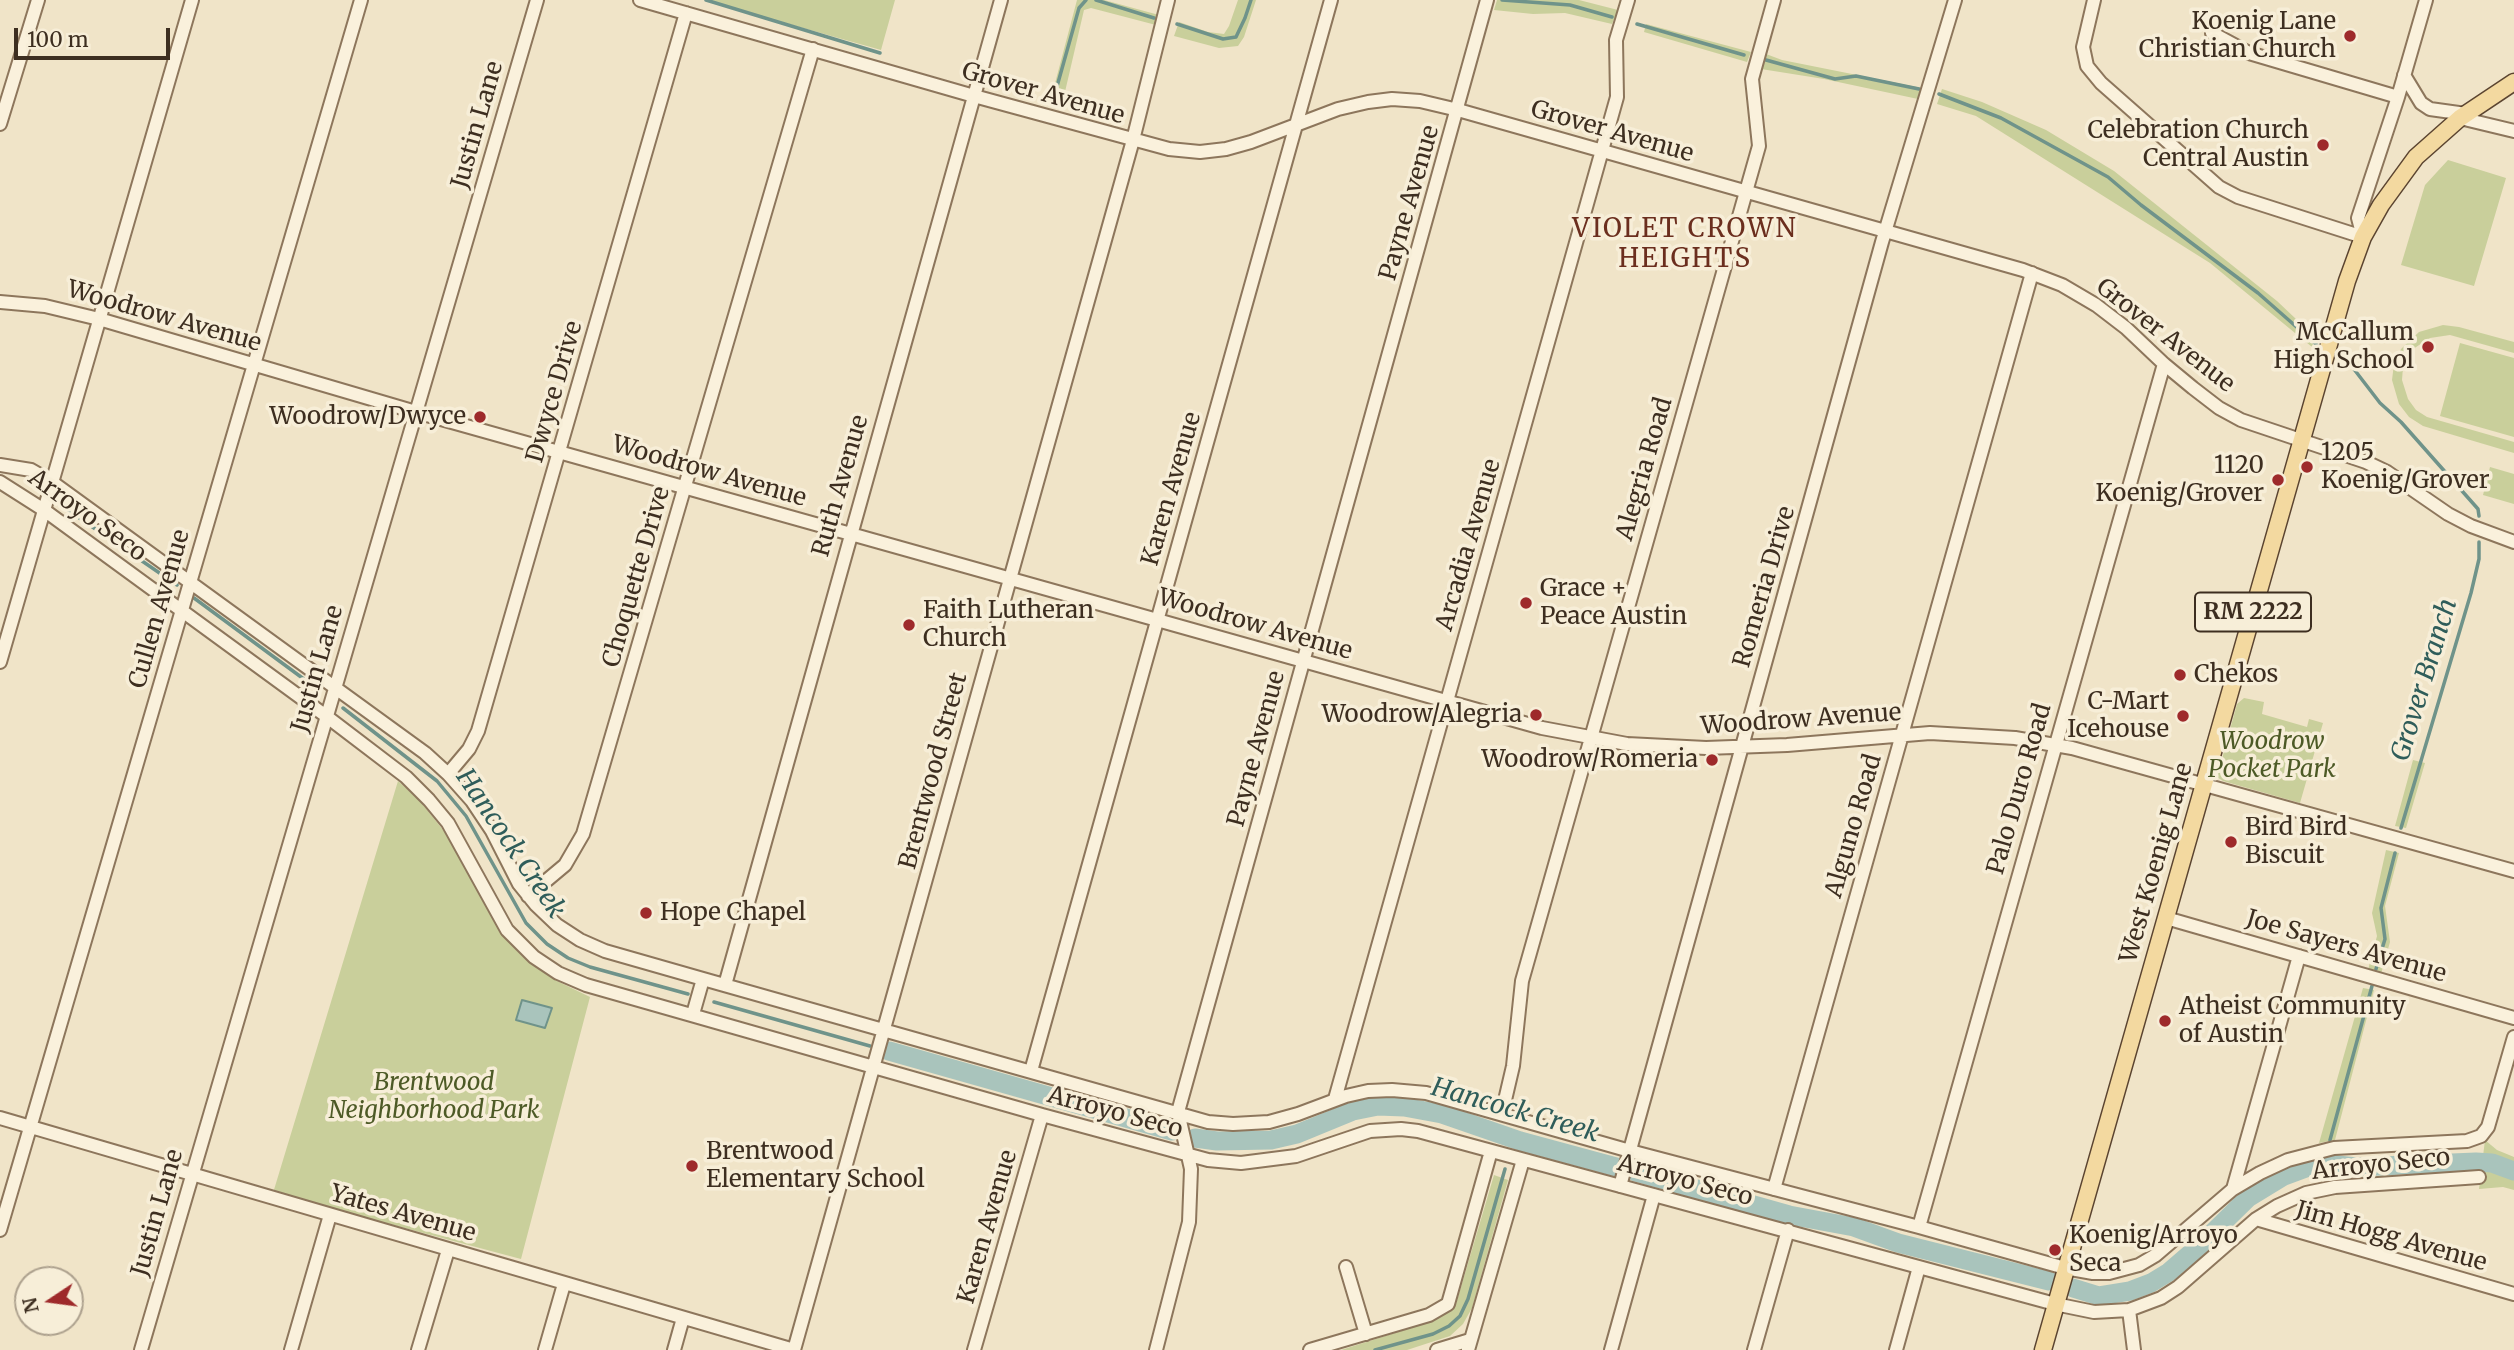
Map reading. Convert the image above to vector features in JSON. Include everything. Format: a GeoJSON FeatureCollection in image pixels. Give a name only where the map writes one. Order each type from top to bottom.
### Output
{"type":"FeatureCollection","features":[{"type":"Feature","properties":{"kind":"main road","name":"West Koenig Lane"},"geometry":{"type":"LineString","coordinates":[[2043,1350],[2347,281],[2363,237],[2381,205],[2416,158],[2463,116],[2514,82]]}},
{"type":"Feature","properties":{"kind":"street"},"geometry":{"type":"LineString","coordinates":[[0,124],[38,0]]}},
{"type":"Feature","properties":{"kind":"street"},"geometry":{"type":"LineString","coordinates":[[0,662],[192,0]]}},
{"type":"Feature","properties":{"kind":"street","name":"Cullen Avenue"},"geometry":{"type":"LineString","coordinates":[[0,1230],[362,0]]}},
{"type":"Feature","properties":{"kind":"street","name":"Justin Lane"},"geometry":{"type":"LineString","coordinates":[[141,1350],[537,0]]}},
{"type":"Feature","properties":{"kind":"street","name":"Grover Avenue"},"geometry":{"type":"LineString","coordinates":[[640,0],[1168,149],[1200,152],[1226,149],[1338,109],[1392,99],[1420,101],[2032,273],[2062,285],[2096,305],[2219,408],[2244,421],[2376,466],[2448,514],[2470,526],[2514,542]]}},
{"type":"Feature","properties":{"kind":"street","name":"Ruth Avenue"},"geometry":{"type":"LineString","coordinates":[[725,985],[1000,0]]}},
{"type":"Feature","properties":{"kind":"street","name":"Brentwood Street"},"geometry":{"type":"LineString","coordinates":[[794,1350],[1133,140],[1168,0]]}},
{"type":"Feature","properties":{"kind":"street","name":"Karen Avenue"},"geometry":{"type":"LineString","coordinates":[[1031,1071],[1331,0]]}},
{"type":"Feature","properties":{"kind":"street","name":"Payne Avenue"},"geometry":{"type":"LineString","coordinates":[[1156,1350],[1187,1235],[1191,1169],[1178,1112],[1488,0]]}},
{"type":"Feature","properties":{"kind":"street","name":"Arcadia Avenue"},"geometry":{"type":"LineString","coordinates":[[1335,1099],[1617,97],[1616,40],[1628,0]]}},
{"type":"Feature","properties":{"kind":"street","name":"Alegria Road"},"geometry":{"type":"LineString","coordinates":[[1502,1113],[1513,1066],[1522,981],[1759,146],[1752,79],[1774,0]]}},
{"type":"Feature","properties":{"kind":"street","name":"Romeria Drive"},"geometry":{"type":"LineString","coordinates":[[1620,1186],[1886,231],[1955,0]]}},
{"type":"Feature","properties":{"kind":"street"},"geometry":{"type":"LineString","coordinates":[[2094,0],[2083,47],[2087,66],[2101,83],[2219,187],[2238,197],[2363,237]]}},
{"type":"Feature","properties":{"kind":"street"},"geometry":{"type":"LineString","coordinates":[[2363,237],[2358,218],[2398,97],[2426,0]]}},
{"type":"Feature","properties":{"kind":"street","name":"Dwyce Drive"},"geometry":{"type":"LineString","coordinates":[[448,774],[469,749],[478,731],[686,13]]}},
{"type":"Feature","properties":{"kind":"street"},"geometry":{"type":"LineString","coordinates":[[2212,33],[2249,53],[2398,97]]}},
{"type":"Feature","properties":{"kind":"street","name":"Choquette Drive"},"geometry":{"type":"LineString","coordinates":[[528,896],[565,865],[583,834],[813,49]]}},
{"type":"Feature","properties":{"kind":"street"},"geometry":{"type":"LineString","coordinates":[[2404,75],[2421,103],[2430,109],[2514,131]]}},
{"type":"Feature","properties":{"kind":"street","name":"Alguno Road"},"geometry":{"type":"LineString","coordinates":[[1774,1189],[2032,273]]}},
{"type":"Feature","properties":{"kind":"street","name":"Woodrow Avenue"},"geometry":{"type":"LineString","coordinates":[[0,302],[45,306],[99,319],[415,412],[1542,728],[1591,738],[1666,747],[1742,748],[1902,734],[1974,734],[2055,744],[2204,783],[2514,871]]}},
{"type":"Feature","properties":{"kind":"street","name":"Palo Duro Road"},"geometry":{"type":"LineString","coordinates":[[1919,1227],[2164,364]]}},
{"type":"Feature","properties":{"kind":"street","name":"Arroyo Seco"},"geometry":{"type":"LineString","coordinates":[[0,465],[30,470],[52,482],[413,744],[448,774],[482,816],[528,896],[557,925],[590,945],[1220,1123],[1258,1123],[1288,1117],[1335,1099],[1380,1090],[1414,1091],[2065,1268],[2109,1273],[2139,1265],[2156,1255],[2233,1189],[2274,1166],[2323,1150],[2467,1141],[2481,1136],[2488,1127],[2508,1082]]}},
{"type":"Feature","properties":{"kind":"street","name":"Arroyo Seco"},"geometry":{"type":"LineString","coordinates":[[0,482],[44,510],[406,777],[429,800],[456,835],[500,919],[515,939],[534,957],[558,973],[583,984],[1042,1115],[1225,1162],[1260,1162],[1296,1156],[1359,1133],[1386,1129],[1418,1131],[2055,1304],[2094,1312],[2129,1310],[2161,1298],[2178,1287],[2256,1219],[2286,1201],[2319,1190],[2479,1177]]}},
{"type":"Feature","properties":{"kind":"street","name":"Joe Sayers Avenue"},"geometry":{"type":"LineString","coordinates":[[2166,918],[2514,1018]]}},
{"type":"Feature","properties":{"kind":"street"},"geometry":{"type":"LineString","coordinates":[[2233,1189],[2299,956]]}},
{"type":"Feature","properties":{"kind":"street"},"geometry":{"type":"LineString","coordinates":[[693,1014],[703,979]]}},
{"type":"Feature","properties":{"kind":"street"},"geometry":{"type":"LineString","coordinates":[[2508,1082],[2514,1037]]}},
{"type":"Feature","properties":{"kind":"street","name":"Karen Avenue"},"geometry":{"type":"LineString","coordinates":[[974,1350],[1042,1115]]}},
{"type":"Feature","properties":{"kind":"street","name":"Yates Avenue"},"geometry":{"type":"LineString","coordinates":[[0,1118],[794,1350]]}},
{"type":"Feature","properties":{"kind":"street"},"geometry":{"type":"LineString","coordinates":[[1310,1350],[1429,1315],[1448,1304],[1491,1151]]}},
{"type":"Feature","properties":{"kind":"street"},"geometry":{"type":"LineString","coordinates":[[1437,1350],[1469,1345],[1523,1160]]}},
{"type":"Feature","properties":{"kind":"street"},"geometry":{"type":"LineString","coordinates":[[1611,1350],[1654,1195]]}},
{"type":"Feature","properties":{"kind":"street"},"geometry":{"type":"LineString","coordinates":[[291,1350],[330,1215]]}},
{"type":"Feature","properties":{"kind":"street","name":"Jim Hogg Avenue"},"geometry":{"type":"LineString","coordinates":[[2256,1219],[2514,1294]]}},
{"type":"Feature","properties":{"kind":"street"},"geometry":{"type":"LineString","coordinates":[[1754,1350],[1788,1230]]}},
{"type":"Feature","properties":{"kind":"street"},"geometry":{"type":"LineString","coordinates":[[418,1350],[448,1250]]}},
{"type":"Feature","properties":{"kind":"street"},"geometry":{"type":"LineString","coordinates":[[1346,1267],[1366,1334]]}},
{"type":"Feature","properties":{"kind":"street"},"geometry":{"type":"LineString","coordinates":[[1896,1350],[1919,1267]]}},
{"type":"Feature","properties":{"kind":"street"},"geometry":{"type":"LineString","coordinates":[[545,1350],[564,1284]]}},
{"type":"Feature","properties":{"kind":"street"},"geometry":{"type":"LineString","coordinates":[[2129,1310],[2134,1350]]}},
{"type":"Feature","properties":{"kind":"street"},"geometry":{"type":"LineString","coordinates":[[674,1350],[683,1318]]}},
{"type":"Feature","properties":{"kind":"green space"},"geometry":{"type":"Polygon","coordinates":[[[704,0],[895,0],[881,50],[704,0]]]}},
{"type":"Feature","properties":{"kind":"green space"},"geometry":{"type":"Polygon","coordinates":[[[1077,0],[1104,0],[1159,15],[1156,25],[1091,8],[1084,10],[1061,109],[1049,106],[1077,0]]]}},
{"type":"Feature","properties":{"kind":"green space"},"geometry":{"type":"Polygon","coordinates":[[[1238,0],[1256,0],[1244,37],[1238,46],[1219,48],[1174,36],[1179,22],[1208,32],[1224,34],[1238,0]]]}},
{"type":"Feature","properties":{"kind":"green space"},"geometry":{"type":"Polygon","coordinates":[[[1497,0],[1579,0],[1618,10],[1612,24],[1565,13],[1533,14],[1494,10],[1497,0]]]}},
{"type":"Feature","properties":{"kind":"green space"},"geometry":{"type":"Polygon","coordinates":[[[1646,24],[1751,52],[1747,62],[1644,32],[1646,24]]]}},
{"type":"Feature","properties":{"kind":"green space"},"geometry":{"type":"Polygon","coordinates":[[[1766,54],[1782,60],[1922,88],[1918,99],[1761,69],[1766,54]]]}},
{"type":"Feature","properties":{"kind":"green space"},"geometry":{"type":"Polygon","coordinates":[[[1942,89],[1982,102],[2046,130],[2114,171],[2277,301],[2315,337],[2312,347],[2210,263],[1976,116],[1937,104],[1942,89]]]}},
{"type":"Feature","properties":{"kind":"green space"},"geometry":{"type":"Polygon","coordinates":[[[2448,160],[2506,178],[2474,286],[2401,265],[2425,185],[2448,160]]]}},
{"type":"Feature","properties":{"kind":"green space"},"geometry":{"type":"Polygon","coordinates":[[[2443,325],[2514,342],[2514,353],[2450,335],[2430,338],[2413,349],[2403,367],[2402,380],[2408,399],[2416,410],[2427,417],[2514,442],[2514,453],[2423,426],[2409,417],[2399,404],[2392,380],[2394,364],[2401,349],[2419,332],[2443,325]]]}},
{"type":"Feature","properties":{"kind":"green space"},"geometry":{"type":"Polygon","coordinates":[[[2460,343],[2514,358],[2514,437],[2440,416],[2460,343]]]}},
{"type":"Feature","properties":{"kind":"green space"},"geometry":{"type":"Polygon","coordinates":[[[2490,467],[2514,474],[2514,504],[2483,495],[2490,467]]]}},
{"type":"Feature","properties":{"kind":"green space","name":"Woodrow Pocket Park"},"geometry":{"type":"Polygon","coordinates":[[[2244,698],[2264,702],[2262,714],[2307,727],[2309,719],[2323,723],[2300,803],[2217,777],[2237,704],[2244,698]]]}},
{"type":"Feature","properties":{"kind":"green space"},"geometry":{"type":"Polygon","coordinates":[[[2413,760],[2425,763],[2406,828],[2395,826],[2413,760]]]}},
{"type":"Feature","properties":{"kind":"green space","name":"Brentwood Neighborhood Park"},"geometry":{"type":"Polygon","coordinates":[[[398,781],[420,801],[455,845],[501,933],[522,956],[557,981],[590,997],[521,1259],[273,1193],[398,781]]]}},
{"type":"Feature","properties":{"kind":"green space"},"geometry":{"type":"Polygon","coordinates":[[[2386,850],[2399,853],[2385,906],[2390,942],[2381,974],[2368,970],[2377,936],[2372,913],[2386,850]]]}},
{"type":"Feature","properties":{"kind":"green space"},"geometry":{"type":"Polygon","coordinates":[[[2363,988],[2374,990],[2335,1140],[2319,1143],[2363,988]]]}},
{"type":"Feature","properties":{"kind":"green space"},"geometry":{"type":"Polygon","coordinates":[[[2485,1140],[2497,1150],[2514,1157],[2514,1190],[2503,1187],[2479,1189],[2485,1140]]]}},
{"type":"Feature","properties":{"kind":"green space"},"geometry":{"type":"Polygon","coordinates":[[[1494,1175],[1508,1180],[1472,1308],[1463,1324],[1450,1336],[1407,1350],[1341,1350],[1420,1325],[1450,1311],[1456,1304],[1494,1175]]]}},
{"type":"Feature","properties":{"kind":"water"},"geometry":{"type":"Polygon","coordinates":[[[522,1000],[552,1008],[545,1028],[516,1020],[522,1000]]]}},
{"type":"Feature","properties":{"kind":"waterway","name":"Grover Branch"},"geometry":{"type":"LineString","coordinates":[[706,0],[880,53]]}},
{"type":"Feature","properties":{"kind":"waterway","name":"Grover Branch"},"geometry":{"type":"LineString","coordinates":[[1054,97],[1079,8],[1086,0]]}},
{"type":"Feature","properties":{"kind":"waterway","name":"Grover Branch"},"geometry":{"type":"LineString","coordinates":[[1096,0],[1154,18]]}},
{"type":"Feature","properties":{"kind":"waterway","name":"Grover Branch"},"geometry":{"type":"LineString","coordinates":[[1177,24],[1223,39],[1236,37],[1251,0]]}},
{"type":"Feature","properties":{"kind":"waterway","name":"Grover Branch"},"geometry":{"type":"LineString","coordinates":[[1502,0],[1570,5],[1612,17]]}},
{"type":"Feature","properties":{"kind":"waterway","name":"Grover Branch"},"geometry":{"type":"LineString","coordinates":[[1637,24],[1744,55]]}},
{"type":"Feature","properties":{"kind":"waterway","name":"Grover Branch"},"geometry":{"type":"LineString","coordinates":[[1766,60],[1835,79],[1856,76],[1919,89]]}},
{"type":"Feature","properties":{"kind":"waterway","name":"Grover Branch"},"geometry":{"type":"LineString","coordinates":[[1939,94],[2001,118],[2108,177],[2258,293],[2317,345]]}},
{"type":"Feature","properties":{"kind":"waterway","name":"Grover Branch"},"geometry":{"type":"LineString","coordinates":[[2340,356],[2478,509],[2479,516]]}},
{"type":"Feature","properties":{"kind":"waterway","name":"Hancock Creek"},"geometry":{"type":"LineString","coordinates":[[59,504],[177,585]]}},
{"type":"Feature","properties":{"kind":"waterway","name":"Grover Branch"},"geometry":{"type":"LineString","coordinates":[[2401,828],[2471,593],[2479,559],[2479,542]]}},
{"type":"Feature","properties":{"kind":"waterway","name":"Hancock Creek"},"geometry":{"type":"LineString","coordinates":[[194,598],[320,691]]}},
{"type":"Feature","properties":{"kind":"waterway","name":"Hancock Creek"},"geometry":{"type":"LineString","coordinates":[[343,708],[437,781],[466,816],[526,923],[547,944],[568,958],[590,967],[688,994]]}},
{"type":"Feature","properties":{"kind":"waterway","name":"Grover Branch"},"geometry":{"type":"LineString","coordinates":[[2376,969],[2385,939],[2381,908],[2395,853]]}},
{"type":"Feature","properties":{"kind":"waterway","name":"Grover Branch"},"geometry":{"type":"LineString","coordinates":[[2330,1140],[2372,986]]}},
{"type":"Feature","properties":{"kind":"waterway","name":"Hancock Creek"},"geometry":{"type":"LineString","coordinates":[[714,1002],[870,1046]]}},
{"type":"Feature","properties":{"kind":"waterway","name":"Hancock Creek"},"geometry":{"type":"LineString","coordinates":[[889,1051],[1172,1131]]}},
{"type":"Feature","properties":{"kind":"waterway","name":"Hancock Creek"},"geometry":{"type":"LineString","coordinates":[[1195,1138],[1217,1141],[1271,1140],[1297,1134],[1353,1111],[1378,1106],[1404,1107],[1442,1114],[1520,1141],[1616,1167]]}},
{"type":"Feature","properties":{"kind":"waterway","name":"Hancock Creek"},"geometry":{"type":"LineString","coordinates":[[1517,1146],[1520,1141]]}},
{"type":"Feature","properties":{"kind":"waterway","name":"Grover Branch"},"geometry":{"type":"LineString","coordinates":[[2328,1164],[2329,1157]]}},
{"type":"Feature","properties":{"kind":"waterway","name":"Hancock Creek"},"geometry":{"type":"LineString","coordinates":[[2073,1288],[2099,1296],[2130,1291],[2151,1283],[2169,1272],[2198,1247],[2248,1198],[2284,1176],[2311,1166],[2328,1164],[2357,1167],[2476,1162],[2492,1163],[2514,1171]]}},
{"type":"Feature","properties":{"kind":"waterway"},"geometry":{"type":"LineString","coordinates":[[1375,1350],[1433,1334],[1449,1326],[1460,1316],[1468,1299],[1505,1169]]}},
{"type":"Feature","properties":{"kind":"waterway","name":"Hancock Creek"},"geometry":{"type":"LineString","coordinates":[[1636,1172],[1789,1215],[1854,1227],[1898,1243],[2049,1281]]}},
{"type":"Feature","properties":{"kind":"place","name":"Koenig Lane Christian Church"},"geometry":{"type":"Point","coordinates":[2350,36]}},
{"type":"Feature","properties":{"kind":"place","name":"Celebration Church Central Austin"},"geometry":{"type":"Point","coordinates":[2323,145]}},
{"type":"Feature","properties":{"kind":"place","name":"McCallum High School"},"geometry":{"type":"Point","coordinates":[2428,347]}},
{"type":"Feature","properties":{"kind":"place","name":"Woodrow/Dwyce"},"geometry":{"type":"Point","coordinates":[480,417]}},
{"type":"Feature","properties":{"kind":"place","name":"1205 Koenig/Grover"},"geometry":{"type":"Point","coordinates":[2307,467]}},
{"type":"Feature","properties":{"kind":"place","name":"1120 Koenig/Grover"},"geometry":{"type":"Point","coordinates":[2278,480]}},
{"type":"Feature","properties":{"kind":"place","name":"Grace + Peace Austin"},"geometry":{"type":"Point","coordinates":[1526,603]}},
{"type":"Feature","properties":{"kind":"place","name":"Faith Lutheran Church"},"geometry":{"type":"Point","coordinates":[909,625]}},
{"type":"Feature","properties":{"kind":"place","name":"Chekos"},"geometry":{"type":"Point","coordinates":[2180,675]}},
{"type":"Feature","properties":{"kind":"place","name":"Woodrow/Alegria"},"geometry":{"type":"Point","coordinates":[1536,715]}},
{"type":"Feature","properties":{"kind":"place","name":"C-Mart Icehouse"},"geometry":{"type":"Point","coordinates":[2183,716]}},
{"type":"Feature","properties":{"kind":"place","name":"Woodrow/Romeria"},"geometry":{"type":"Point","coordinates":[1712,760]}},
{"type":"Feature","properties":{"kind":"place","name":"Bird Bird Biscuit"},"geometry":{"type":"Point","coordinates":[2231,842]}},
{"type":"Feature","properties":{"kind":"place","name":"Hope Chapel"},"geometry":{"type":"Point","coordinates":[646,913]}},
{"type":"Feature","properties":{"kind":"place","name":"Atheist Community of Austin"},"geometry":{"type":"Point","coordinates":[2165,1021]}},
{"type":"Feature","properties":{"kind":"place","name":"Brentwood Elementary School"},"geometry":{"type":"Point","coordinates":[692,1166]}},
{"type":"Feature","properties":{"kind":"place","name":"Koenig/Arroyo Seca"},"geometry":{"type":"Point","coordinates":[2055,1250]}},
{"type":"Feature","properties":{"kind":"district","name":"VIOLET CROWN HEIGHTS"},"geometry":{"type":"Point","coordinates":[1685,245]}}]}
